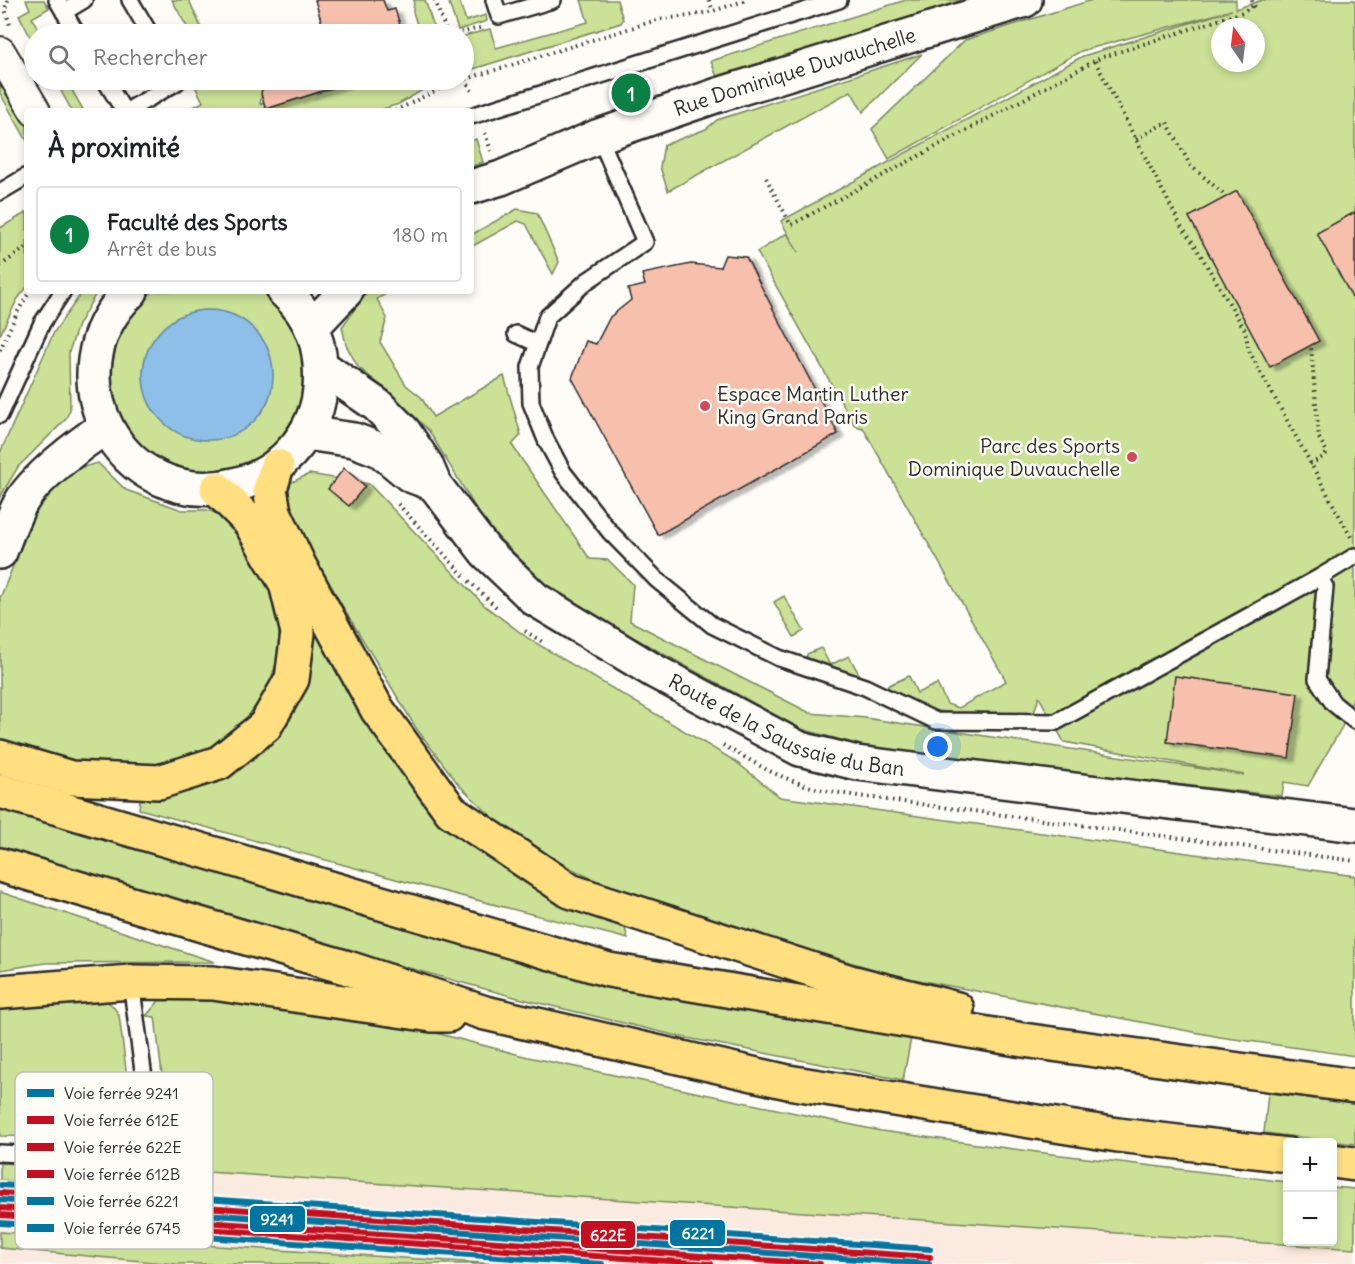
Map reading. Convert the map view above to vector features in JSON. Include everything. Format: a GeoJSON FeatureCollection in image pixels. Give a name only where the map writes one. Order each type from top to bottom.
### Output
{"type":"FeatureCollection","features":[{"type":"Feature","properties":{"kind":"highway"},"geometry":{"type":"LineString","coordinates":[[277,466],[270,489],[274,512],[299,565],[377,710],[451,811],[570,891],[850,982],[990,1017],[1023,1040]]}},
{"type":"Feature","properties":{"kind":"highway"},"geometry":{"type":"LineString","coordinates":[[0,757],[70,777],[159,783],[219,763],[265,726],[292,679],[298,633],[286,583],[250,522],[217,489]]}},
{"type":"Feature","properties":{"kind":"highway"},"geometry":{"type":"LineString","coordinates":[[0,791],[609,970],[1023,1040],[1355,1086]]}},
{"type":"Feature","properties":{"kind":"highway"},"geometry":{"type":"LineString","coordinates":[[0,865],[336,965],[485,1013],[788,1082],[1118,1135],[1283,1155]]}},
{"type":"Feature","properties":{"kind":"highway"},"geometry":{"type":"LineString","coordinates":[[0,992],[131,982],[213,983],[432,1015],[485,1013]]}},
{"type":"Feature","properties":{"kind":"highway"},"geometry":{"type":"LineString","coordinates":[[1337,1162],[1355,1164]]}},
{"type":"Feature","properties":{"kind":"main road","name":"Rue Dominique Duvauchelle"},"geometry":{"type":"LineString","coordinates":[[474,194],[488,173],[715,96],[1025,0]]}},
{"type":"Feature","properties":{"kind":"main road"},"geometry":{"type":"LineString","coordinates":[[128,294],[117,304],[101,332],[93,364],[95,397],[105,427],[125,455],[152,475],[183,487],[217,489],[249,482],[277,466],[293,451],[306,433],[319,401],[322,367],[319,346],[312,327],[287,294]]}},
{"type":"Feature","properties":{"kind":"main road"},"geometry":{"type":"LineString","coordinates":[[312,327],[343,294]]}},
{"type":"Feature","properties":{"kind":"main road","name":"Route de la Saussaie du Ban"},"geometry":{"type":"LineString","coordinates":[[322,367],[377,405],[404,432],[426,465],[434,484],[486,552],[535,598],[654,671],[800,749],[857,763],[1354,819]]}},
{"type":"Feature","properties":{"kind":"main road"},"geometry":{"type":"LineString","coordinates":[[0,552],[20,503],[38,482],[105,427]]}},
{"type":"Feature","properties":{"kind":"main road","name":"Route de la Saussaie du Ban"},"geometry":{"type":"LineString","coordinates":[[306,433],[354,440],[380,450],[410,475],[434,484]]}},
{"type":"Feature","properties":{"kind":"street"},"geometry":{"type":"LineString","coordinates":[[0,52],[33,108]]}},
{"type":"Feature","properties":{"kind":"lane"},"geometry":{"type":"LineString","coordinates":[[71,24],[60,6],[84,0]]}},
{"type":"Feature","properties":{"kind":"lane"},"geometry":{"type":"LineString","coordinates":[[130,0],[144,24]]}},
{"type":"Feature","properties":{"kind":"lane"},"geometry":{"type":"LineString","coordinates":[[494,0],[499,16],[553,0]]}},
{"type":"Feature","properties":{"kind":"lane"},"geometry":{"type":"LineString","coordinates":[[474,115],[839,0]]}},
{"type":"Feature","properties":{"kind":"lane"},"geometry":{"type":"LineString","coordinates":[[111,90],[123,108]]}},
{"type":"Feature","properties":{"kind":"lane"},"geometry":{"type":"LineString","coordinates":[[130,108],[163,90]]}},
{"type":"Feature","properties":{"kind":"lane"},"geometry":{"type":"LineString","coordinates":[[598,136],[645,242],[587,280],[547,317],[530,367],[531,403],[546,440],[563,472],[610,532],[657,580],[712,625],[779,658],[865,687],[936,721],[1056,722],[1355,556]]}},
{"type":"Feature","properties":{"kind":"lane"},"geometry":{"type":"LineString","coordinates":[[0,192],[24,178]]}},
{"type":"Feature","properties":{"kind":"lane"},"geometry":{"type":"LineString","coordinates":[[0,415],[42,323],[61,294]]}},
{"type":"Feature","properties":{"kind":"lane"},"geometry":{"type":"LineString","coordinates":[[516,334],[538,344]]}},
{"type":"Feature","properties":{"kind":"lane"},"geometry":{"type":"LineString","coordinates":[[1320,577],[1325,587],[1317,679],[1332,703],[1355,721]]}},
{"type":"Feature","properties":{"kind":"lane"},"geometry":{"type":"LineString","coordinates":[[131,982],[143,1072]]}},
{"type":"Feature","properties":{"kind":"lane"},"geometry":{"type":"LineString","coordinates":[[0,1153],[15,1154]]}},
{"type":"Feature","properties":{"kind":"path"},"geometry":{"type":"LineString","coordinates":[[435,0],[443,24]]}},
{"type":"Feature","properties":{"kind":"path"},"geometry":{"type":"LineString","coordinates":[[710,0],[713,11]]}},
{"type":"Feature","properties":{"kind":"path"},"geometry":{"type":"LineString","coordinates":[[474,75],[660,19],[713,11],[747,0]]}},
{"type":"Feature","properties":{"kind":"path"},"geometry":{"type":"LineString","coordinates":[[766,178],[791,225],[1095,61],[1243,12],[1254,5]]}},
{"type":"Feature","properties":{"kind":"path"},"geometry":{"type":"LineString","coordinates":[[474,29],[489,25]]}},
{"type":"Feature","properties":{"kind":"path"},"geometry":{"type":"LineString","coordinates":[[1095,61],[1181,226],[1245,330],[1249,351],[1348,529]]}},
{"type":"Feature","properties":{"kind":"path"},"geometry":{"type":"LineString","coordinates":[[401,108],[437,90]]}},
{"type":"Feature","properties":{"kind":"path"},"geometry":{"type":"LineString","coordinates":[[470,90],[475,100]]}},
{"type":"Feature","properties":{"kind":"path"},"geometry":{"type":"LineString","coordinates":[[1136,139],[1167,122],[1190,165],[1226,195]]}},
{"type":"Feature","properties":{"kind":"path"},"geometry":{"type":"LineString","coordinates":[[484,126],[488,173]]}},
{"type":"Feature","properties":{"kind":"path"},"geometry":{"type":"LineString","coordinates":[[0,266],[24,249]]}},
{"type":"Feature","properties":{"kind":"path"},"geometry":{"type":"LineString","coordinates":[[0,350],[28,294]]}},
{"type":"Feature","properties":{"kind":"path"},"geometry":{"type":"LineString","coordinates":[[1310,464],[1325,456],[1327,452],[1319,438],[1311,347]]}},
{"type":"Feature","properties":{"kind":"shaded area"},"geometry":{"type":"Polygon","coordinates":[[[213,1172],[1283,1244],[1283,1246],[1355,1249],[1355,1264],[495,1264],[213,1246],[213,1172]]]}},
{"type":"Feature","properties":{"kind":"shaded area"},"geometry":{"type":"Polygon","coordinates":[[[0,1180],[15,1181],[15,1233],[0,1232],[0,1180]]]}},
{"type":"Feature","properties":{"kind":"shaded area"},"geometry":{"type":"Polygon","coordinates":[[[0,1248],[175,1264],[0,1264],[0,1248]]]}},
{"type":"Feature","properties":{"kind":"green space"},"geometry":{"type":"Polygon","coordinates":[[[26,0],[44,0],[49,8],[32,18],[35,24],[24,25],[19,15],[30,9],[26,0]]]}},
{"type":"Feature","properties":{"kind":"green space"},"geometry":{"type":"Polygon","coordinates":[[[172,0],[189,0],[200,24],[185,24],[172,0]]]}},
{"type":"Feature","properties":{"kind":"green space"},"geometry":{"type":"Polygon","coordinates":[[[414,0],[425,0],[433,24],[417,24],[413,12],[414,0]]]}},
{"type":"Feature","properties":{"kind":"green space"},"geometry":{"type":"Polygon","coordinates":[[[448,0],[459,0],[466,21],[486,15],[487,21],[474,25],[456,24],[448,0]]]}},
{"type":"Feature","properties":{"kind":"green space"},"geometry":{"type":"Polygon","coordinates":[[[581,0],[617,0],[623,20],[621,23],[474,69],[474,33],[490,29],[496,48],[588,22],[581,0]]]}},
{"type":"Feature","properties":{"kind":"green space"},"geometry":{"type":"Polygon","coordinates":[[[906,0],[985,0],[718,80],[711,61],[906,0]]]}},
{"type":"Feature","properties":{"kind":"green space","name":"Parc des Sports Dominique Duvauchelle"},"geometry":{"type":"Polygon","coordinates":[[[1092,0],[1236,0],[1236,9],[1262,0],[1355,0],[1355,693],[1342,727],[1308,786],[1284,782],[1282,796],[882,751],[801,729],[605,622],[545,584],[486,525],[429,431],[394,396],[358,367],[346,345],[342,327],[365,294],[386,294],[377,299],[387,318],[380,342],[406,385],[421,397],[433,417],[504,376],[521,435],[512,445],[590,559],[608,560],[633,584],[630,621],[810,713],[865,718],[1244,775],[1064,742],[1039,697],[1033,716],[965,714],[930,710],[889,692],[887,687],[889,685],[909,676],[917,693],[937,684],[947,704],[959,708],[1006,681],[863,428],[855,426],[757,252],[787,233],[798,252],[781,221],[1083,56],[1232,10],[1081,51],[889,159],[872,129],[965,40],[1092,0]]]}},
{"type":"Feature","properties":{"kind":"green space"},"geometry":{"type":"Polygon","coordinates":[[[922,54],[863,112],[851,91],[668,191],[660,167],[664,145],[706,129],[717,120],[922,54]]]}},
{"type":"Feature","properties":{"kind":"green space"},"geometry":{"type":"Polygon","coordinates":[[[0,74],[24,116],[24,136],[0,93],[0,74]]]}},
{"type":"Feature","properties":{"kind":"green space"},"geometry":{"type":"Polygon","coordinates":[[[60,90],[72,90],[82,108],[70,108],[60,90]]]}},
{"type":"Feature","properties":{"kind":"green space"},"geometry":{"type":"Polygon","coordinates":[[[197,90],[262,90],[260,104],[264,103],[266,108],[192,108],[203,102],[197,90]]]}},
{"type":"Feature","properties":{"kind":"green space"},"geometry":{"type":"Polygon","coordinates":[[[327,90],[423,90],[399,104],[386,108],[269,108],[327,90]]]}},
{"type":"Feature","properties":{"kind":"green space"},"geometry":{"type":"Polygon","coordinates":[[[476,139],[483,162],[474,166],[474,140],[476,139]]]}},
{"type":"Feature","properties":{"kind":"green space"},"geometry":{"type":"Polygon","coordinates":[[[517,209],[537,213],[559,262],[553,274],[526,224],[518,221],[474,245],[474,233],[517,209]]]}},
{"type":"Feature","properties":{"kind":"green space"},"geometry":{"type":"Polygon","coordinates":[[[24,214],[24,291],[0,335],[0,228],[24,214]]]}},
{"type":"Feature","properties":{"kind":"green space"},"geometry":{"type":"Polygon","coordinates":[[[81,294],[95,294],[78,325],[69,352],[70,410],[65,420],[18,467],[0,497],[0,453],[54,332],[81,294]]]}},
{"type":"Feature","properties":{"kind":"green space"},"geometry":{"type":"Polygon","coordinates":[[[150,294],[268,294],[282,306],[290,316],[304,347],[307,378],[302,407],[288,433],[268,454],[242,468],[211,474],[178,469],[164,464],[145,453],[135,443],[115,412],[110,398],[108,368],[113,342],[118,331],[124,320],[150,294]]]}},
{"type":"Feature","properties":{"kind":"green space"},"geometry":{"type":"Polygon","coordinates":[[[98,463],[126,490],[182,510],[208,510],[227,518],[257,557],[278,613],[280,653],[266,692],[239,728],[198,755],[146,766],[87,765],[0,742],[0,598],[44,491],[71,470],[98,463]]]}},
{"type":"Feature","properties":{"kind":"green space"},"geometry":{"type":"Polygon","coordinates":[[[309,474],[369,484],[485,606],[529,639],[735,761],[780,797],[1355,876],[1355,1056],[1220,1037],[892,975],[612,889],[517,841],[459,785],[416,728],[282,506],[290,483],[309,474]]]}},
{"type":"Feature","properties":{"kind":"green space"},"geometry":{"type":"Polygon","coordinates":[[[784,596],[804,631],[794,637],[774,602],[784,596]]]}},
{"type":"Feature","properties":{"kind":"green space"},"geometry":{"type":"Polygon","coordinates":[[[309,618],[383,742],[624,924],[628,939],[139,809],[140,799],[203,786],[242,766],[268,745],[290,720],[303,690],[309,618]]]}},
{"type":"Feature","properties":{"kind":"green space"},"geometry":{"type":"Polygon","coordinates":[[[821,648],[830,665],[849,656],[859,674],[849,676],[806,661],[807,654],[821,648]]]}},
{"type":"Feature","properties":{"kind":"green space"},"geometry":{"type":"Polygon","coordinates":[[[0,806],[694,994],[911,1038],[903,1080],[682,1037],[518,998],[115,887],[0,849],[0,806]]]}},
{"type":"Feature","properties":{"kind":"green space"},"geometry":{"type":"Polygon","coordinates":[[[0,892],[215,962],[45,963],[0,970],[0,892]]]}},
{"type":"Feature","properties":{"kind":"green space"},"geometry":{"type":"Polygon","coordinates":[[[96,994],[113,1006],[119,1015],[126,1072],[15,1072],[15,1136],[0,1136],[0,1008],[96,994]]]}},
{"type":"Feature","properties":{"kind":"green space"},"geometry":{"type":"Polygon","coordinates":[[[165,994],[247,997],[424,1030],[528,1057],[881,1131],[1283,1182],[1283,1244],[213,1172],[213,1072],[162,1072],[155,1017],[146,1016],[165,994]]]}},
{"type":"Feature","properties":{"kind":"green space"},"geometry":{"type":"Polygon","coordinates":[[[1268,1093],[1355,1104],[1355,1144],[1337,1142],[1337,1138],[1305,1138],[1264,1133],[1268,1093]]]}},
{"type":"Feature","properties":{"kind":"green space"},"geometry":{"type":"Polygon","coordinates":[[[0,1163],[15,1164],[15,1181],[0,1180],[0,1163]]]}},
{"type":"Feature","properties":{"kind":"green space"},"geometry":{"type":"Polygon","coordinates":[[[1337,1187],[1355,1189],[1355,1249],[1310,1246],[1337,1246],[1337,1187]]]}},
{"type":"Feature","properties":{"kind":"green space"},"geometry":{"type":"Polygon","coordinates":[[[0,1232],[15,1233],[15,1249],[213,1249],[213,1246],[495,1264],[175,1264],[0,1248],[0,1232]]]}},
{"type":"Feature","properties":{"kind":"water"},"geometry":{"type":"Polygon","coordinates":[[[208,310],[233,315],[254,329],[268,350],[273,375],[268,400],[254,421],[233,435],[208,440],[183,435],[162,421],[148,400],[143,375],[148,350],[162,329],[183,315],[208,310]]]}},
{"type":"Feature","properties":{"kind":"building"},"geometry":{"type":"Polygon","coordinates":[[[315,0],[383,0],[387,11],[395,9],[400,24],[322,24],[315,0]]]}},
{"type":"Feature","properties":{"kind":"building"},"geometry":{"type":"Polygon","coordinates":[[[262,90],[325,90],[269,108],[266,108],[262,90]]]}},
{"type":"Feature","properties":{"kind":"building"},"geometry":{"type":"Polygon","coordinates":[[[1237,191],[1319,341],[1270,367],[1189,217],[1237,191]]]}},
{"type":"Feature","properties":{"kind":"building"},"geometry":{"type":"Polygon","coordinates":[[[1355,212],[1355,303],[1317,233],[1355,212]]]}},
{"type":"Feature","properties":{"kind":"building","name":"Espace Martin Luther King Grand Paris"},"geometry":{"type":"Polygon","coordinates":[[[725,255],[746,257],[838,434],[658,535],[572,378],[586,341],[596,344],[610,317],[631,300],[628,289],[645,285],[642,274],[691,264],[720,267],[725,255]]]}},
{"type":"Feature","properties":{"kind":"building"},"geometry":{"type":"Polygon","coordinates":[[[344,468],[365,486],[349,506],[328,489],[344,468]]]}},
{"type":"Feature","properties":{"kind":"building"},"geometry":{"type":"Polygon","coordinates":[[[1175,676],[1298,693],[1289,758],[1167,742],[1175,676]]]}},
{"type":"Feature","properties":{"kind":"rail line","name":"6221"},"geometry":{"type":"LineString","coordinates":[[1,1185],[15,1186]]}},
{"type":"Feature","properties":{"kind":"rail line","name":"622E"},"geometry":{"type":"LineString","coordinates":[[1,1193],[15,1194]]}},
{"type":"Feature","properties":{"kind":"rail line","name":"9241"},"geometry":{"type":"LineString","coordinates":[[0,1200],[15,1201]]}},
{"type":"Feature","properties":{"kind":"rail line","name":"6221"},"geometry":{"type":"LineString","coordinates":[[213,1200],[930,1249]]}},
{"type":"Feature","properties":{"kind":"rail line","name":"612E"},"geometry":{"type":"LineString","coordinates":[[0,1208],[15,1209]]}},
{"type":"Feature","properties":{"kind":"rail line","name":"622E"},"geometry":{"type":"LineString","coordinates":[[213,1208],[930,1257]]}},
{"type":"Feature","properties":{"kind":"rail line","name":"612B"},"geometry":{"type":"LineString","coordinates":[[0,1215],[15,1216]]}},
{"type":"Feature","properties":{"kind":"rail line","name":"9241"},"geometry":{"type":"LineString","coordinates":[[213,1215],[929,1264]]}},
{"type":"Feature","properties":{"kind":"rail line","name":"6745"},"geometry":{"type":"LineString","coordinates":[[0,1223],[15,1224]]}},
{"type":"Feature","properties":{"kind":"rail line","name":"612E"},"geometry":{"type":"LineString","coordinates":[[213,1223],[820,1264]]}},
{"type":"Feature","properties":{"kind":"rail line","name":"612B"},"geometry":{"type":"LineString","coordinates":[[213,1230],[711,1264]]}},
{"type":"Feature","properties":{"kind":"rail line","name":"6745"},"geometry":{"type":"LineString","coordinates":[[213,1238],[602,1264]]}},
{"type":"Feature","properties":{"kind":"place","name":"Faculté des Sports"},"geometry":{"type":"Point","coordinates":[631,93]}},
{"type":"Feature","properties":{"kind":"place","name":"Espace Martin Luther King Grand Paris"},"geometry":{"type":"Point","coordinates":[705,406]}},
{"type":"Feature","properties":{"kind":"place","name":"Parc des Sports Dominique Duvauchelle"},"geometry":{"type":"Point","coordinates":[1132,457]}}]}
